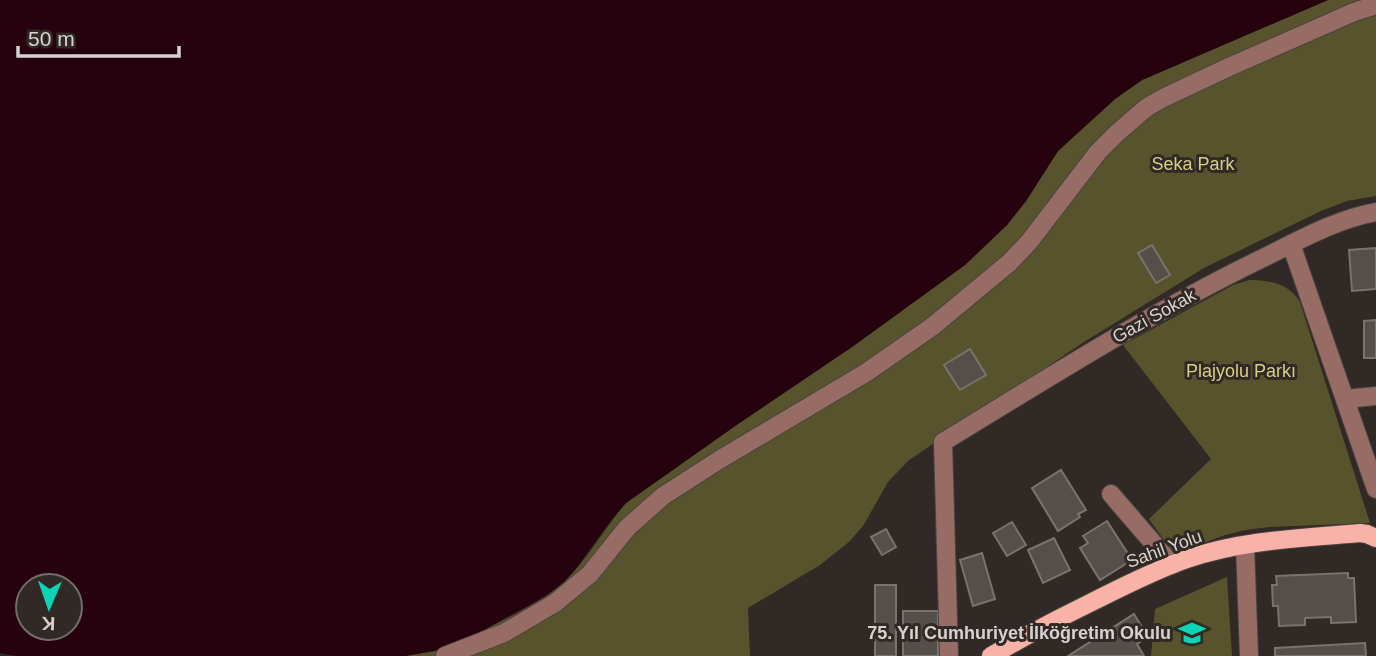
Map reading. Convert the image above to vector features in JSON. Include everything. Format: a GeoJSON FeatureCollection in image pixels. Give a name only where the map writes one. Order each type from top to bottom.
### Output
{"type":"FeatureCollection","features":[{"type":"Feature","properties":{"kind":"main road","name":"Sahil Yolu"},"geometry":{"type":"LineString","coordinates":[[991,656],[1093,601],[1188,559],[1265,541],[1373,534]]}},
{"type":"Feature","properties":{"kind":"street"},"geometry":{"type":"LineString","coordinates":[[445,656],[504,633],[555,603],[590,574],[627,528],[663,496],[867,372],[933,326],[1009,263],[1029,242],[1098,152],[1146,108],[1229,67],[1376,5]]}},
{"type":"Feature","properties":{"kind":"street","name":"Gazi Sokak"},"geometry":{"type":"LineString","coordinates":[[949,656],[943,442],[1098,347],[1213,283],[1348,219],[1376,212]]}},
{"type":"Feature","properties":{"kind":"street"},"geometry":{"type":"LineString","coordinates":[[1291,244],[1376,489]]}},
{"type":"Feature","properties":{"kind":"street"},"geometry":{"type":"LineString","coordinates":[[1345,399],[1376,396]]}},
{"type":"Feature","properties":{"kind":"street"},"geometry":{"type":"LineString","coordinates":[[1111,494],[1172,565]]}},
{"type":"Feature","properties":{"kind":"street"},"geometry":{"type":"LineString","coordinates":[[1244,545],[1249,656]]}},
{"type":"Feature","properties":{"kind":"green space","name":"Seka Park"},"geometry":{"type":"Polygon","coordinates":[[[1328,0],[1376,0],[1376,196],[1347,201],[1321,211],[1204,268],[1084,342],[909,460],[888,482],[863,526],[849,542],[820,565],[748,608],[750,656],[405,656],[437,649],[467,638],[547,596],[582,562],[626,503],[852,347],[965,265],[1007,225],[1058,151],[1115,99],[1142,80],[1328,0]]]}},
{"type":"Feature","properties":{"kind":"green space","name":"Plajyolu Parkı"},"geometry":{"type":"Polygon","coordinates":[[[1249,280],[1271,282],[1284,287],[1300,302],[1370,523],[1246,530],[1174,554],[1149,519],[1211,459],[1123,345],[1233,285],[1249,280]]]}},
{"type":"Feature","properties":{"kind":"green space","name":"75. Yıl Cumhuriyet İlköğretim Okulu"},"geometry":{"type":"Polygon","coordinates":[[[1227,577],[1232,656],[1151,656],[1155,609],[1227,577]]]}},
{"type":"Feature","properties":{"kind":"shaded area"},"geometry":{"type":"Polygon","coordinates":[[[0,0],[1328,0],[1142,80],[1115,99],[1058,151],[1007,225],[965,265],[852,347],[626,503],[564,582],[544,597],[467,639],[435,651],[405,656],[17,656],[0,653],[0,0]]]}},
{"type":"Feature","properties":{"kind":"building"},"geometry":{"type":"Polygon","coordinates":[[[1152,245],[1170,275],[1156,283],[1138,253],[1152,245]]]}},
{"type":"Feature","properties":{"kind":"building"},"geometry":{"type":"Polygon","coordinates":[[[1376,248],[1376,289],[1352,291],[1349,250],[1376,248]]]}},
{"type":"Feature","properties":{"kind":"building"},"geometry":{"type":"Polygon","coordinates":[[[1376,320],[1376,358],[1364,358],[1364,321],[1376,320]]]}},
{"type":"Feature","properties":{"kind":"building"},"geometry":{"type":"Polygon","coordinates":[[[970,349],[986,375],[960,390],[944,365],[970,349]]]}},
{"type":"Feature","properties":{"kind":"building"},"geometry":{"type":"Polygon","coordinates":[[[1061,470],[1086,510],[1058,531],[1032,488],[1061,470]]]}},
{"type":"Feature","properties":{"kind":"building"},"geometry":{"type":"Polygon","coordinates":[[[1107,521],[1132,560],[1100,580],[1080,548],[1088,543],[1083,536],[1107,521]]]}},
{"type":"Feature","properties":{"kind":"building"},"geometry":{"type":"Polygon","coordinates":[[[1012,522],[1026,545],[1007,556],[993,533],[1012,522]]]}},
{"type":"Feature","properties":{"kind":"building"},"geometry":{"type":"Polygon","coordinates":[[[886,529],[896,547],[882,555],[871,537],[886,529]]]}},
{"type":"Feature","properties":{"kind":"building"},"geometry":{"type":"Polygon","coordinates":[[[1054,538],[1070,570],[1043,583],[1028,550],[1054,538]]]}},
{"type":"Feature","properties":{"kind":"building"},"geometry":{"type":"Polygon","coordinates":[[[982,553],[995,599],[973,606],[960,560],[982,553]]]}},
{"type":"Feature","properties":{"kind":"building"},"geometry":{"type":"Polygon","coordinates":[[[1348,573],[1348,578],[1354,578],[1356,622],[1331,623],[1331,617],[1305,618],[1305,625],[1279,626],[1278,606],[1273,606],[1272,585],[1277,585],[1276,576],[1348,573]]]}},
{"type":"Feature","properties":{"kind":"building"},"geometry":{"type":"Polygon","coordinates":[[[875,585],[896,585],[896,656],[875,656],[875,585]]]}},
{"type":"Feature","properties":{"kind":"building"},"geometry":{"type":"Polygon","coordinates":[[[903,611],[938,611],[938,656],[903,656],[903,611]]]}},
{"type":"Feature","properties":{"kind":"building"},"geometry":{"type":"Polygon","coordinates":[[[1134,614],[1148,637],[1137,644],[1144,656],[1068,656],[1134,614]]]}},
{"type":"Feature","properties":{"kind":"building"},"geometry":{"type":"Polygon","coordinates":[[[1365,643],[1366,656],[1275,656],[1275,648],[1365,643]]]}},
{"type":"Feature","properties":{"kind":"place","name":"75. Yıl Cumhuriyet İlköğretim Okulu"},"geometry":{"type":"Point","coordinates":[1192,633]}}]}
